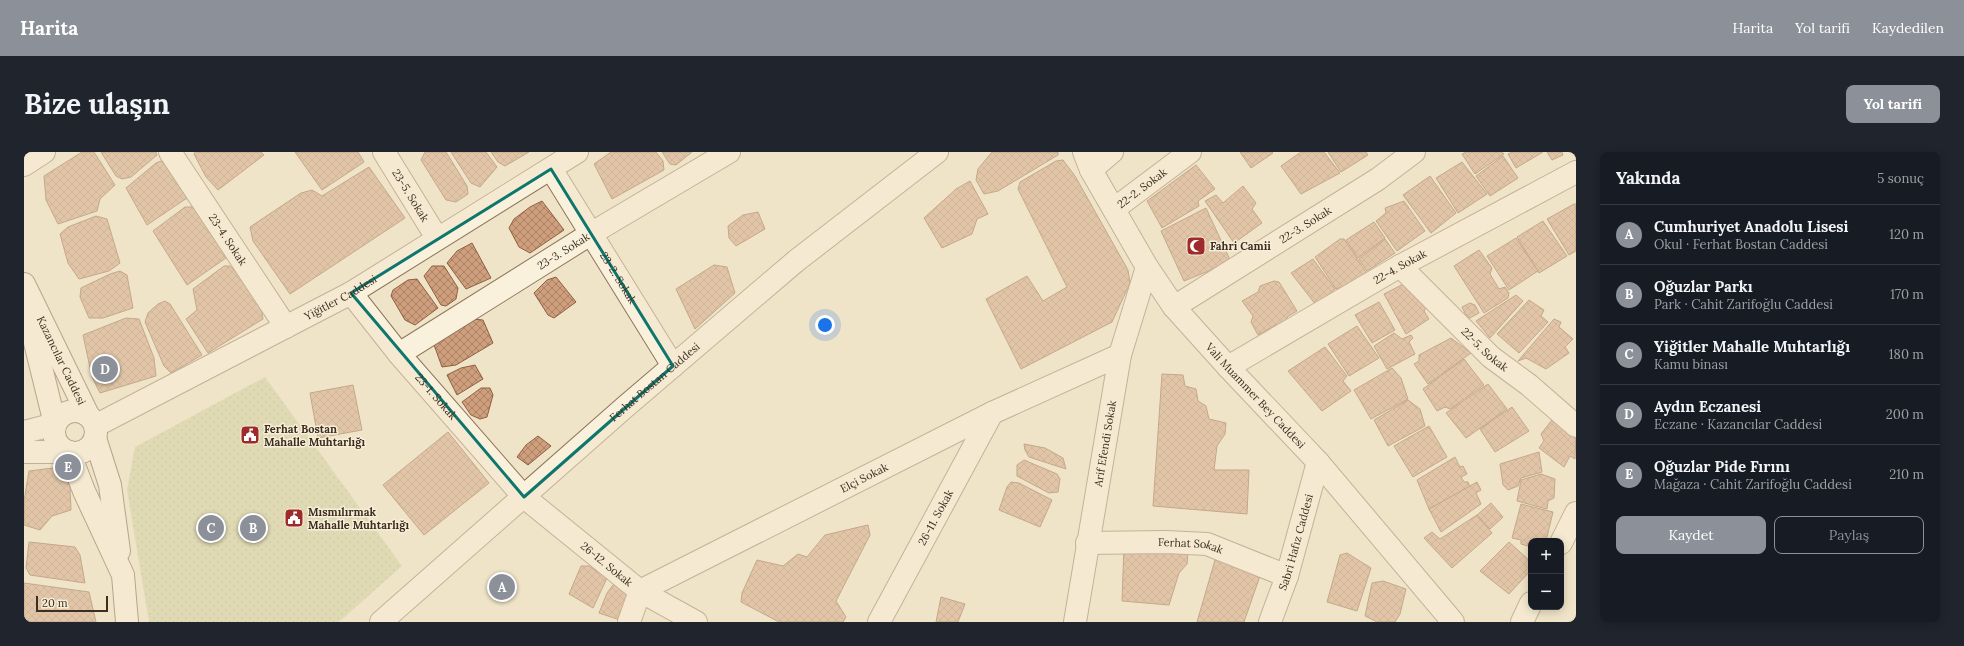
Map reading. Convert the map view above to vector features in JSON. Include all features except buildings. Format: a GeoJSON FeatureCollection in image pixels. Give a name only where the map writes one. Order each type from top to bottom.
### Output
{"type":"FeatureCollection","features":[{"type":"Feature","properties":{"kind":"street"},"geometry":{"type":"LineString","coordinates":[[24,165],[44,152]]}},
{"type":"Feature","properties":{"kind":"street","name":"23-4. Sokak"},"geometry":{"type":"LineString","coordinates":[[170,152],[286,327]]}},
{"type":"Feature","properties":{"kind":"street","name":"Yiğitler Caddesi"},"geometry":{"type":"LineString","coordinates":[[93,426],[351,293],[577,152]]}},
{"type":"Feature","properties":{"kind":"street","name":"23-3. Sokak"},"geometry":{"type":"LineString","coordinates":[[399,354],[592,233],[730,152]]}},
{"type":"Feature","properties":{"kind":"street","name":"Ferhat Bostan Caddesi"},"geometry":{"type":"LineString","coordinates":[[381,622],[673,366],[796,261],[937,152]]}},
{"type":"Feature","properties":{"kind":"street"},"geometry":{"type":"LineString","coordinates":[[1088,161],[1112,152]]}},
{"type":"Feature","properties":{"kind":"street","name":"22-2. Sokak"},"geometry":{"type":"LineString","coordinates":[[1114,209],[1190,152]]}},
{"type":"Feature","properties":{"kind":"street","name":"22-3. Sokak"},"geometry":{"type":"LineString","coordinates":[[1174,307],[1378,179],[1414,152]]}},
{"type":"Feature","properties":{"kind":"street","name":"23-5. Sokak"},"geometry":{"type":"LineString","coordinates":[[392,155],[437,238]]}},
{"type":"Feature","properties":{"kind":"street","name":"Vali Muammer Bey Caddesi"},"geometry":{"type":"LineString","coordinates":[[1088,161],[1147,267],[1174,307],[1228,368],[1318,462],[1453,622]]}},
{"type":"Feature","properties":{"kind":"street","name":"23-2. Sokak"},"geometry":{"type":"LineString","coordinates":[[551,169],[673,366]]}},
{"type":"Feature","properties":{"kind":"street","name":"22-4. Sokak"},"geometry":{"type":"LineString","coordinates":[[1228,368],[1400,266],[1576,172]]}},
{"type":"Feature","properties":{"kind":"street","name":"22-5. Sokak"},"geometry":{"type":"LineString","coordinates":[[1400,266],[1491,357],[1529,385],[1576,426]]}},
{"type":"Feature","properties":{"kind":"street","name":"Arif Efendi Sokak"},"geometry":{"type":"LineString","coordinates":[[1075,622],[1087,543],[1120,355],[1147,267]]}},
{"type":"Feature","properties":{"kind":"street","name":"Kazancılar Caddesi"},"geometry":{"type":"LineString","coordinates":[[24,284],[93,426],[110,485],[123,575],[127,622]]}},
{"type":"Feature","properties":{"kind":"street","name":"23-1. Sokak"},"geometry":{"type":"LineString","coordinates":[[351,293],[399,354],[524,497]]}},
{"type":"Feature","properties":{"kind":"street","name":"Kazancılar Caddesi"},"geometry":{"type":"LineString","coordinates":[[24,297],[55,424]]}},
{"type":"Feature","properties":{"kind":"street","name":"Elçi Sokak"},"geometry":{"type":"LineString","coordinates":[[640,591],[992,413],[1120,355]]}},
{"type":"Feature","properties":{"kind":"street"},"geometry":{"type":"LineString","coordinates":[[24,432],[55,424],[63,414],[76,411],[93,426],[91,446],[83,452],[24,452]]}},
{"type":"Feature","properties":{"kind":"street","name":"26-11. Sokak"},"geometry":{"type":"LineString","coordinates":[[880,622],[992,413]]}},
{"type":"Feature","properties":{"kind":"street"},"geometry":{"type":"LineString","coordinates":[[55,424],[55,438],[59,446],[69,452],[84,491],[123,575]]}},
{"type":"Feature","properties":{"kind":"street","name":"Sabri Hafız Caddesi"},"geometry":{"type":"LineString","coordinates":[[1270,622],[1287,576],[1318,462]]}},
{"type":"Feature","properties":{"kind":"street","name":"26-12. Sokak"},"geometry":{"type":"LineString","coordinates":[[524,497],[640,591],[696,622]]}},
{"type":"Feature","properties":{"kind":"street"},"geometry":{"type":"LineString","coordinates":[[1564,538],[1576,513]]}},
{"type":"Feature","properties":{"kind":"street","name":"Ferhat Sokak"},"geometry":{"type":"LineString","coordinates":[[1087,543],[1166,542],[1207,544],[1287,576]]}},
{"type":"Feature","properties":{"kind":"street"},"geometry":{"type":"LineString","coordinates":[[628,622],[640,591]]}},
{"type":"Feature","properties":{"kind":"street"},"geometry":{"type":"LineString","coordinates":[[1522,622],[1528,609]]}},
{"type":"Feature","properties":{"kind":"highlighted area"},"geometry":{"type":"Polygon","coordinates":[[[551,169],[673,366],[524,497],[351,293],[551,169]]]}},
{"type":"Feature","properties":{"kind":"green space"},"geometry":{"type":"Polygon","coordinates":[[[265,377],[402,566],[339,622],[149,622],[127,490],[135,447],[265,377]]]}},
{"type":"Feature","properties":{"kind":"place","name":"Fahri Camii"},"geometry":{"type":"Point","coordinates":[1196,246]}},
{"type":"Feature","properties":{"kind":"place","name":"Aydın Eczanesi"},"geometry":{"type":"Point","coordinates":[105,369]}},
{"type":"Feature","properties":{"kind":"place","name":"Ferhat Bostan Mahalle Muhtarlığı"},"geometry":{"type":"Point","coordinates":[250,435]}},
{"type":"Feature","properties":{"kind":"place","name":"Oğuzlar Pide Fırını"},"geometry":{"type":"Point","coordinates":[68,467]}},
{"type":"Feature","properties":{"kind":"place","name":"Mısmılırmak Mahalle Muhtarlığı"},"geometry":{"type":"Point","coordinates":[294,518]}},
{"type":"Feature","properties":{"kind":"place","name":"Yiğitler Mahalle Muhtarlığı"},"geometry":{"type":"Point","coordinates":[211,528]}},
{"type":"Feature","properties":{"kind":"place","name":"Oğuzlar Parkı"},"geometry":{"type":"Point","coordinates":[253,528]}},
{"type":"Feature","properties":{"kind":"place","name":"Cumhuriyet Anadolu Lisesi"},"geometry":{"type":"Point","coordinates":[502,587]}}]}
